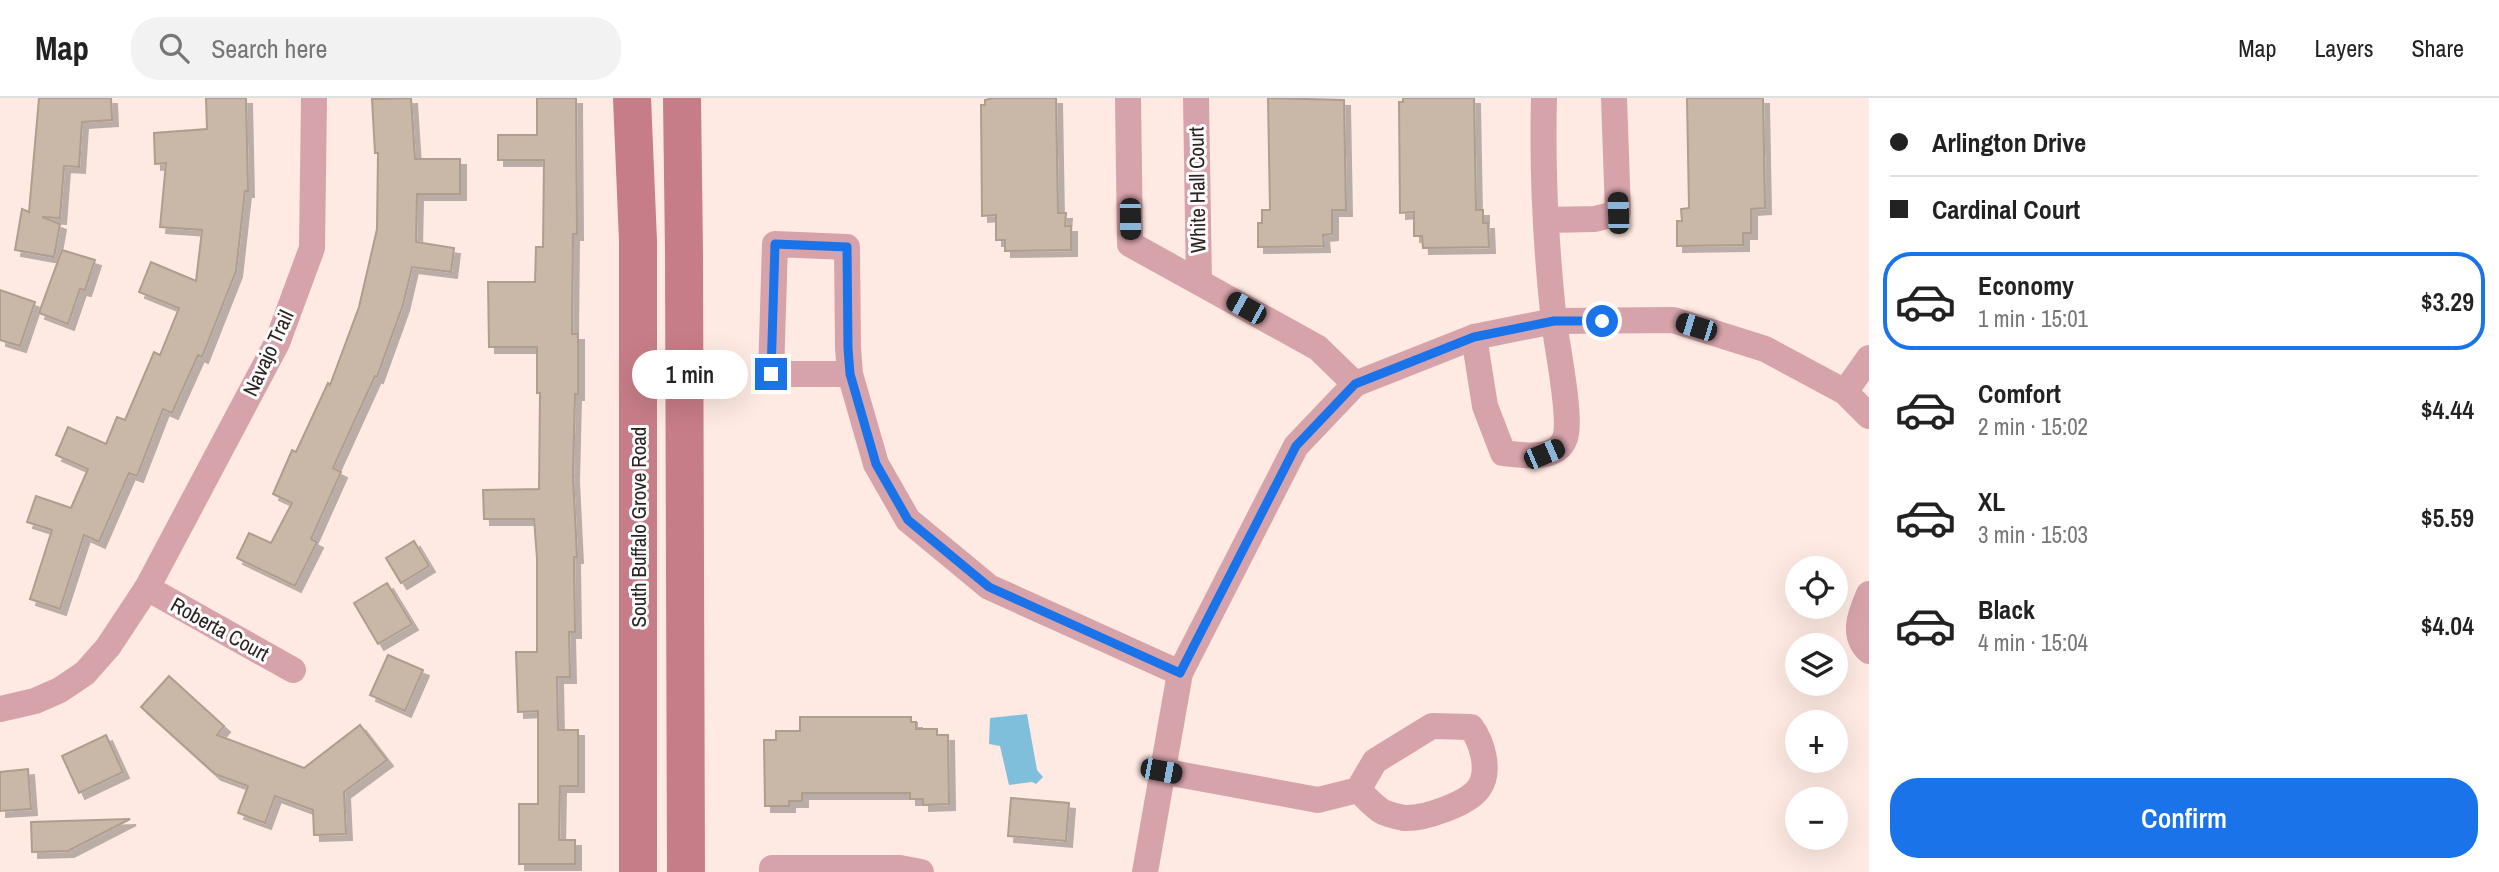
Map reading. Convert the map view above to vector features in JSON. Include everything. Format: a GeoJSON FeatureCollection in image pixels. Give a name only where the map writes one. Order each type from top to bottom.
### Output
{"type":"FeatureCollection","features":[{"type":"Feature","properties":{"kind":"main road","name":"South Buffalo Grove Road"},"geometry":{"type":"LineString","coordinates":[[632,98],[638,241],[638,872]]}},
{"type":"Feature","properties":{"kind":"main road"},"geometry":{"type":"LineString","coordinates":[[682,98],[686,872]]}},
{"type":"Feature","properties":{"kind":"street","name":"Navajo Trail"},"geometry":{"type":"LineString","coordinates":[[0,709],[35,701],[60,690],[85,673],[108,647],[147,589],[277,343],[312,248],[314,98]]}},
{"type":"Feature","properties":{"kind":"street","name":"White Hall Court"},"geometry":{"type":"LineString","coordinates":[[1128,98],[1130,244],[1318,348],[1355,384]]}},
{"type":"Feature","properties":{"kind":"street","name":"White Hall Court"},"geometry":{"type":"LineString","coordinates":[[1196,98],[1199,282]]}},
{"type":"Feature","properties":{"kind":"street"},"geometry":{"type":"LineString","coordinates":[[1474,337],[1485,406],[1503,453],[1530,456],[1544,454],[1560,447],[1566,438],[1564,394],[1554,321],[1546,220],[1544,98]]}},
{"type":"Feature","properties":{"kind":"street"},"geometry":{"type":"LineString","coordinates":[[1546,220],[1595,219],[1618,213],[1614,98]]}},
{"type":"Feature","properties":{"kind":"street"},"geometry":{"type":"LineString","coordinates":[[850,374],[771,374],[775,244],[847,247],[850,374],[876,464],[908,520],[989,587],[1180,673]]}},
{"type":"Feature","properties":{"kind":"street"},"geometry":{"type":"LineString","coordinates":[[1145,872],[1180,673],[1296,446],[1355,384],[1474,337],[1554,321],[1673,320],[1765,349],[1845,392],[1869,416]]}},
{"type":"Feature","properties":{"kind":"street"},"geometry":{"type":"LineString","coordinates":[[1845,392],[1869,358]]}},
{"type":"Feature","properties":{"kind":"street","name":"Roberta Court"},"geometry":{"type":"LineString","coordinates":[[147,589],[293,670]]}},
{"type":"Feature","properties":{"kind":"street"},"geometry":{"type":"LineString","coordinates":[[1869,594],[1858,623],[1862,645],[1869,651]]}},
{"type":"Feature","properties":{"kind":"street"},"geometry":{"type":"LineString","coordinates":[[1161,771],[1318,800],[1359,790],[1375,761],[1433,726],[1471,727],[1484,752],[1481,786],[1468,800],[1434,813],[1404,818],[1382,811],[1359,790]]}},
{"type":"Feature","properties":{"kind":"street"},"geometry":{"type":"LineString","coordinates":[[772,872],[772,868],[900,868],[921,872]]}},
{"type":"Feature","properties":{"kind":"water"},"geometry":{"type":"Polygon","coordinates":[[[1027,714],[1037,770],[1043,777],[1036,784],[1032,782],[1009,785],[1000,746],[989,744],[990,718],[1027,714]]]}},
{"type":"Feature","properties":{"kind":"building"},"geometry":{"type":"Polygon","coordinates":[[[39,98],[111,98],[112,120],[82,122],[79,167],[64,166],[60,218],[42,217],[60,224],[54,257],[15,250],[22,209],[29,212],[39,98]]]}},
{"type":"Feature","properties":{"kind":"building"},"geometry":{"type":"Polygon","coordinates":[[[206,98],[246,98],[248,191],[245,191],[236,271],[202,357],[198,355],[172,413],[163,409],[137,476],[129,473],[99,542],[84,535],[60,609],[30,599],[52,530],[27,522],[36,496],[71,508],[88,469],[56,455],[68,427],[106,444],[117,417],[125,420],[154,352],[160,355],[179,308],[139,292],[151,262],[196,281],[202,230],[160,227],[166,163],[155,164],[154,133],[207,129],[206,98]]]}},
{"type":"Feature","properties":{"kind":"building"},"geometry":{"type":"Polygon","coordinates":[[[411,98],[415,159],[460,159],[460,194],[417,194],[416,242],[454,248],[451,272],[412,267],[403,305],[377,377],[375,376],[333,468],[341,472],[311,539],[317,542],[295,586],[237,558],[249,533],[271,543],[292,503],[273,494],[292,450],[296,452],[328,383],[330,385],[359,307],[377,229],[378,153],[375,153],[372,99],[411,98]]]}},
{"type":"Feature","properties":{"kind":"building"},"geometry":{"type":"Polygon","coordinates":[[[537,98],[576,98],[577,234],[573,234],[572,334],[578,334],[578,394],[575,394],[573,476],[577,557],[574,557],[575,632],[569,632],[570,677],[557,677],[558,730],[578,730],[578,786],[560,786],[559,840],[575,840],[575,864],[519,864],[519,804],[538,804],[538,711],[518,712],[516,652],[537,652],[537,558],[534,519],[484,519],[483,490],[539,489],[540,393],[537,393],[537,347],[489,347],[488,282],[535,282],[536,247],[543,247],[544,160],[498,160],[498,135],[537,135],[537,98]]]}},
{"type":"Feature","properties":{"kind":"building"},"geometry":{"type":"Polygon","coordinates":[[[1056,98],[1058,213],[1066,213],[1065,226],[1071,226],[1071,250],[1005,251],[1005,240],[996,240],[996,215],[982,216],[981,105],[985,105],[985,100],[1056,98]]]}},
{"type":"Feature","properties":{"kind":"building"},"geometry":{"type":"Polygon","coordinates":[[[1268,98],[1344,100],[1346,210],[1332,210],[1332,234],[1323,235],[1324,246],[1258,247],[1258,223],[1262,223],[1262,210],[1270,210],[1268,98]]]}},
{"type":"Feature","properties":{"kind":"building"},"geometry":{"type":"Polygon","coordinates":[[[1403,98],[1474,98],[1476,210],[1483,210],[1483,223],[1488,223],[1489,247],[1423,248],[1422,236],[1414,236],[1414,212],[1400,213],[1399,102],[1403,102],[1403,98]]]}},
{"type":"Feature","properties":{"kind":"building"},"geometry":{"type":"Polygon","coordinates":[[[1687,98],[1763,98],[1765,208],[1751,209],[1751,233],[1743,233],[1743,245],[1677,246],[1677,221],[1682,221],[1681,209],[1689,208],[1687,98]]]}},
{"type":"Feature","properties":{"kind":"building"},"geometry":{"type":"Polygon","coordinates":[[[62,250],[95,260],[85,290],[80,289],[68,324],[39,313],[62,250]]]}},
{"type":"Feature","properties":{"kind":"building"},"geometry":{"type":"Polygon","coordinates":[[[0,290],[35,302],[20,346],[0,340],[0,290]]]}},
{"type":"Feature","properties":{"kind":"building"},"geometry":{"type":"Polygon","coordinates":[[[414,541],[429,566],[401,583],[386,558],[414,541]]]}},
{"type":"Feature","properties":{"kind":"building"},"geometry":{"type":"Polygon","coordinates":[[[387,583],[412,624],[378,644],[354,603],[387,583]]]}},
{"type":"Feature","properties":{"kind":"building"},"geometry":{"type":"Polygon","coordinates":[[[388,655],[423,670],[405,711],[370,695],[388,655]]]}},
{"type":"Feature","properties":{"kind":"building"},"geometry":{"type":"Polygon","coordinates":[[[169,676],[224,726],[217,735],[304,768],[360,725],[387,760],[344,792],[346,834],[314,835],[313,810],[275,796],[265,823],[238,813],[248,786],[215,774],[141,707],[169,676]]]}},
{"type":"Feature","properties":{"kind":"building"},"geometry":{"type":"Polygon","coordinates":[[[800,717],[911,717],[911,722],[916,722],[916,729],[937,729],[937,735],[948,735],[949,804],[923,805],[923,799],[910,799],[910,793],[802,793],[802,801],[789,801],[789,806],[765,806],[764,740],[776,740],[776,731],[800,731],[800,717]]]}},
{"type":"Feature","properties":{"kind":"building"},"geometry":{"type":"Polygon","coordinates":[[[106,735],[123,772],[79,793],[62,756],[106,735]]]}},
{"type":"Feature","properties":{"kind":"building"},"geometry":{"type":"Polygon","coordinates":[[[28,769],[31,809],[0,811],[0,772],[28,769]]]}},
{"type":"Feature","properties":{"kind":"building"},"geometry":{"type":"Polygon","coordinates":[[[1011,798],[1069,803],[1066,841],[1008,836],[1011,798]]]}},
{"type":"Feature","properties":{"kind":"building"},"geometry":{"type":"Polygon","coordinates":[[[130,819],[68,851],[32,852],[31,822],[130,819]]]}},
{"type":"Feature","properties":{"kind":"route"},"geometry":{"type":"LineString","coordinates":[[771,374],[775,244],[847,247],[850,374],[876,464],[908,520],[989,587],[1180,673],[1296,446],[1355,384],[1474,337],[1554,321],[1602,321]]}}]}
